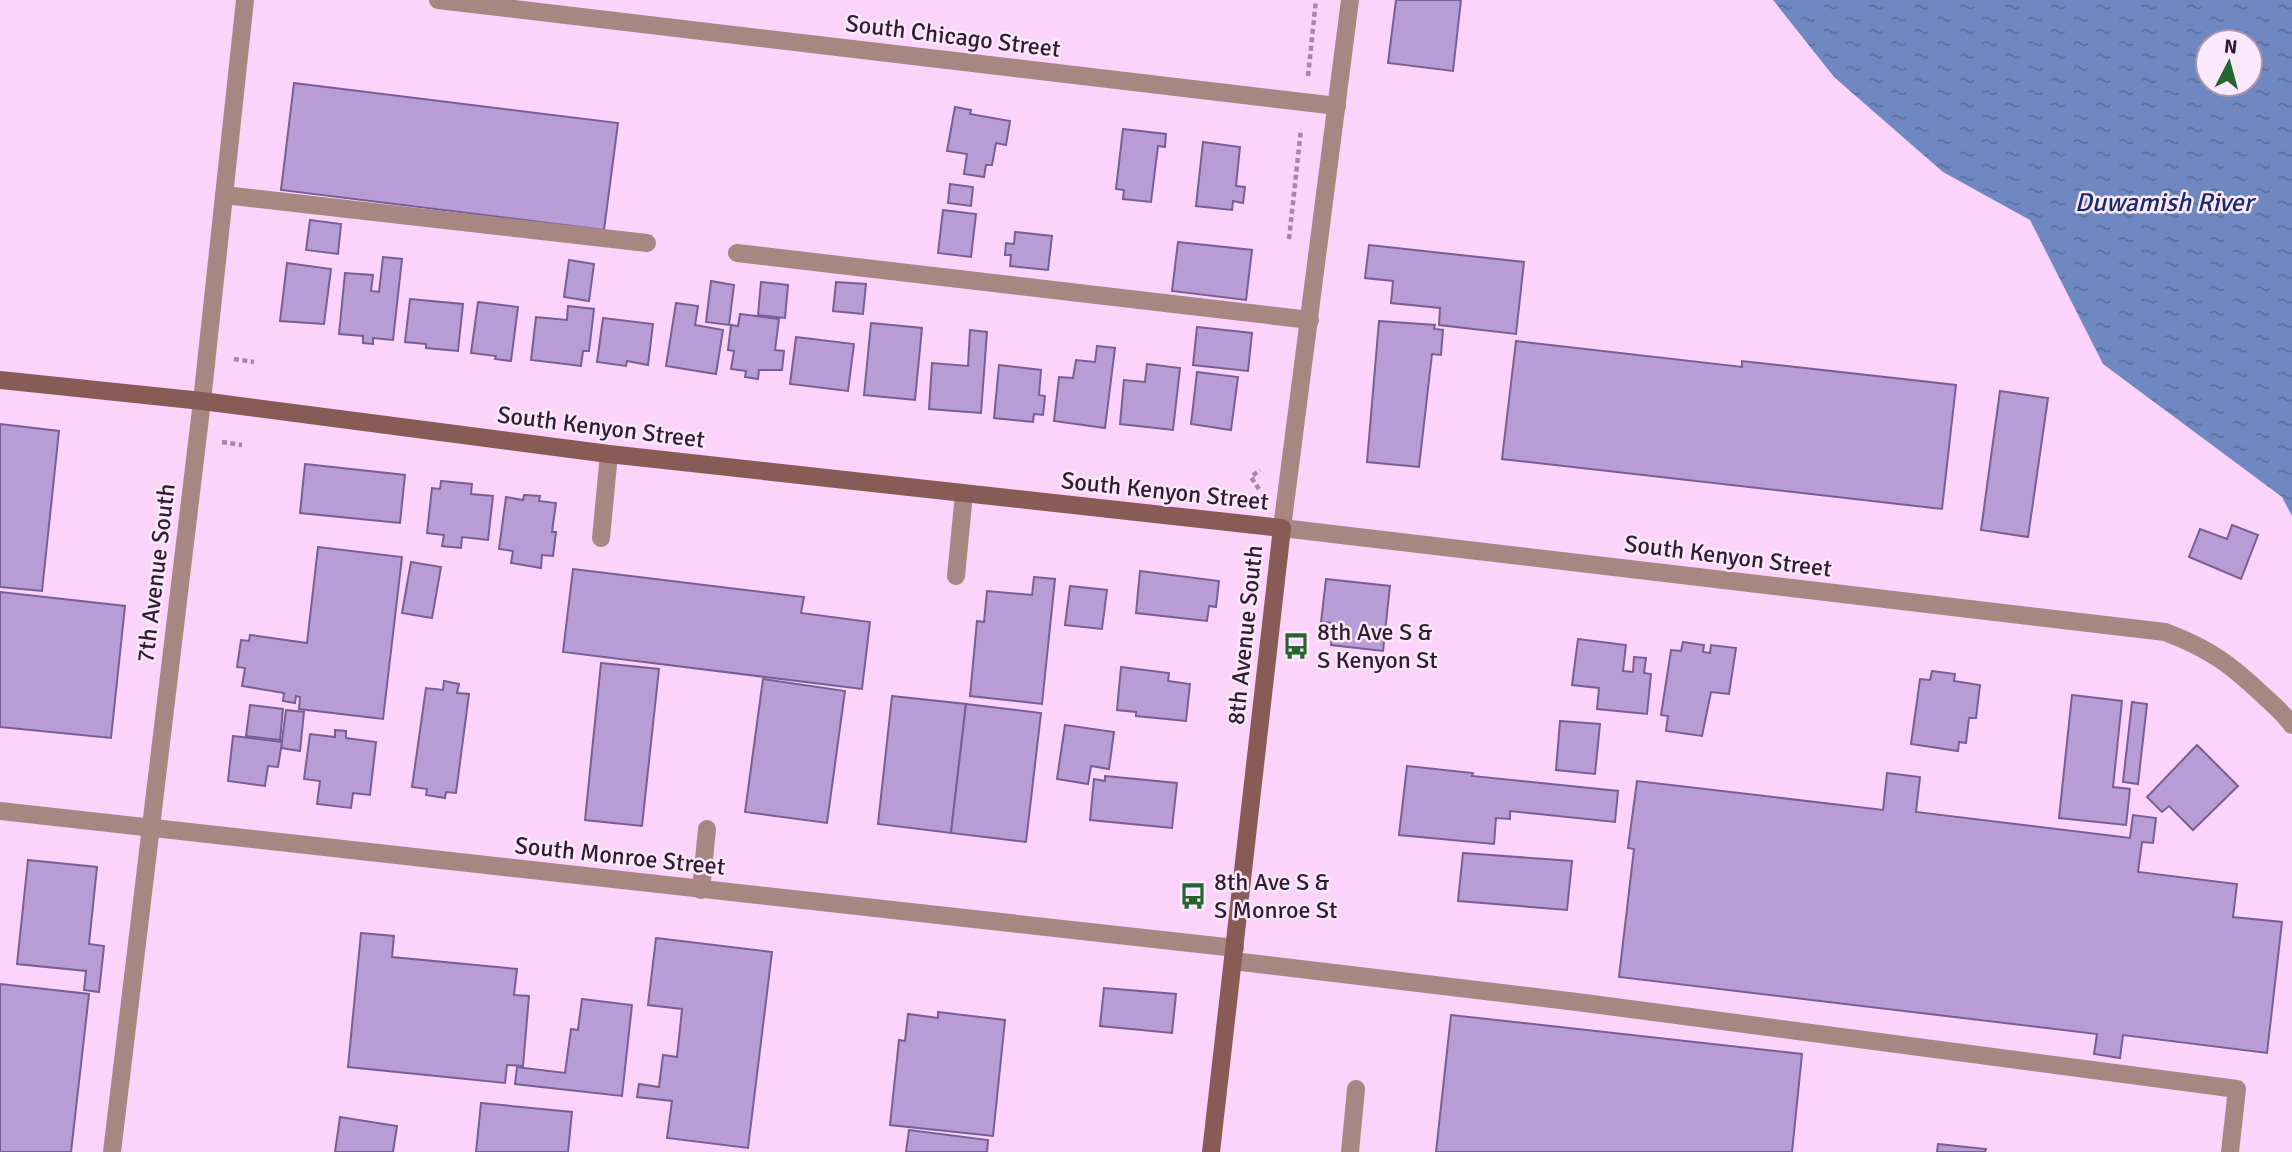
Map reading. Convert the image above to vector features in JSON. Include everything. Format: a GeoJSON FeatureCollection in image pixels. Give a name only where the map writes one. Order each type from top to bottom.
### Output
{"type":"FeatureCollection","features":[{"type":"Feature","properties":{"kind":"street","name":"7th Avenue South"},"geometry":{"type":"LineString","coordinates":[[112,1152],[202,401],[245,0]]}},
{"type":"Feature","properties":{"kind":"street","name":"South Chicago Street"},"geometry":{"type":"LineString","coordinates":[[438,0],[1337,106]]}},
{"type":"Feature","properties":{"kind":"street","name":"8th Avenue South"},"geometry":{"type":"LineString","coordinates":[[1211,1152],[1282,528],[1350,0]]}},
{"type":"Feature","properties":{"kind":"street"},"geometry":{"type":"LineString","coordinates":[[224,195],[647,243]]}},
{"type":"Feature","properties":{"kind":"street"},"geometry":{"type":"LineString","coordinates":[[737,253],[1310,320]]}},
{"type":"Feature","properties":{"kind":"street","name":"South Kenyon Street"},"geometry":{"type":"LineString","coordinates":[[0,380],[202,401],[609,454],[1282,528],[2165,632],[2196,644],[2222,659],[2292,725]]}},
{"type":"Feature","properties":{"kind":"street"},"geometry":{"type":"LineString","coordinates":[[600,538],[609,454]]}},
{"type":"Feature","properties":{"kind":"street"},"geometry":{"type":"LineString","coordinates":[[956,576],[964,494]]}},
{"type":"Feature","properties":{"kind":"street","name":"South Monroe Street"},"geometry":{"type":"LineString","coordinates":[[0,811],[149,830],[701,890],[1234,954],[2237,1089],[2230,1152]]}},
{"type":"Feature","properties":{"kind":"street"},"geometry":{"type":"LineString","coordinates":[[701,890],[707,829]]}},
{"type":"Feature","properties":{"kind":"street"},"geometry":{"type":"LineString","coordinates":[[1350,1152],[1356,1089]]}},
{"type":"Feature","properties":{"kind":"path"},"geometry":{"type":"LineString","coordinates":[[1309,61],[1317,0]]}},
{"type":"Feature","properties":{"kind":"path"},"geometry":{"type":"LineString","coordinates":[[1298,155],[1301,129]]}},
{"type":"Feature","properties":{"kind":"path"},"geometry":{"type":"LineString","coordinates":[[234,359],[254,362]]}},
{"type":"Feature","properties":{"kind":"path"},"geometry":{"type":"LineString","coordinates":[[222,442],[242,445]]}},
{"type":"Feature","properties":{"kind":"path"},"geometry":{"type":"LineString","coordinates":[[1251,477],[1256,484]]}},
{"type":"Feature","properties":{"kind":"water","name":"Duwamish River"},"geometry":{"type":"Polygon","coordinates":[[[1773,0],[2292,0],[2292,516],[2282,497],[2103,364],[2030,220],[1943,172],[1834,77],[1773,0]]]}},
{"type":"Feature","properties":{"kind":"building"},"geometry":{"type":"Polygon","coordinates":[[[1396,0],[1461,0],[1453,71],[1388,63],[1396,0]]]}},
{"type":"Feature","properties":{"kind":"building"},"geometry":{"type":"Polygon","coordinates":[[[294,83],[618,123],[604,230],[281,190],[294,83]]]}},
{"type":"Feature","properties":{"kind":"building"},"geometry":{"type":"Polygon","coordinates":[[[955,107],[971,110],[970,114],[1010,121],[1006,145],[996,143],[992,165],[986,165],[984,177],[964,174],[967,154],[947,151],[955,107]]]}},
{"type":"Feature","properties":{"kind":"building"},"geometry":{"type":"Polygon","coordinates":[[[1123,129],[1166,134],[1165,147],[1158,146],[1151,202],[1123,199],[1124,190],[1116,189],[1123,129]]]}},
{"type":"Feature","properties":{"kind":"building"},"geometry":{"type":"Polygon","coordinates":[[[1203,142],[1240,147],[1236,186],[1245,187],[1243,203],[1233,201],[1232,210],[1196,206],[1203,142]]]}},
{"type":"Feature","properties":{"kind":"building"},"geometry":{"type":"Polygon","coordinates":[[[950,184],[973,187],[971,206],[948,203],[950,184]]]}},
{"type":"Feature","properties":{"kind":"building"},"geometry":{"type":"Polygon","coordinates":[[[943,210],[976,214],[971,257],[938,253],[943,210]]]}},
{"type":"Feature","properties":{"kind":"building"},"geometry":{"type":"Polygon","coordinates":[[[310,220],[341,224],[338,254],[306,250],[310,220]]]}},
{"type":"Feature","properties":{"kind":"building"},"geometry":{"type":"Polygon","coordinates":[[[1015,232],[1052,236],[1048,270],[1010,266],[1011,255],[1005,255],[1006,243],[1014,244],[1015,232]]]}},
{"type":"Feature","properties":{"kind":"building"},"geometry":{"type":"Polygon","coordinates":[[[1178,242],[1252,250],[1246,300],[1172,291],[1178,242]]]}},
{"type":"Feature","properties":{"kind":"building"},"geometry":{"type":"Polygon","coordinates":[[[1369,245],[1524,262],[1516,334],[1439,325],[1440,308],[1391,303],[1393,281],[1365,278],[1369,245]]]}},
{"type":"Feature","properties":{"kind":"building"},"geometry":{"type":"Polygon","coordinates":[[[383,257],[402,259],[393,340],[373,338],[373,344],[363,343],[363,336],[339,334],[345,273],[373,275],[371,291],[379,292],[383,257]]]}},
{"type":"Feature","properties":{"kind":"building"},"geometry":{"type":"Polygon","coordinates":[[[569,260],[594,264],[589,301],[564,297],[569,260]]]}},
{"type":"Feature","properties":{"kind":"building"},"geometry":{"type":"Polygon","coordinates":[[[287,263],[331,269],[324,324],[280,321],[287,263]]]}},
{"type":"Feature","properties":{"kind":"building"},"geometry":{"type":"Polygon","coordinates":[[[711,281],[734,285],[729,325],[706,322],[711,281]]]}},
{"type":"Feature","properties":{"kind":"building"},"geometry":{"type":"Polygon","coordinates":[[[761,282],[788,285],[785,318],[758,315],[761,282]]]}},
{"type":"Feature","properties":{"kind":"building"},"geometry":{"type":"Polygon","coordinates":[[[836,282],[866,284],[863,314],[833,311],[836,282]]]}},
{"type":"Feature","properties":{"kind":"building"},"geometry":{"type":"Polygon","coordinates":[[[410,299],[463,304],[458,351],[426,348],[426,344],[405,342],[410,299]]]}},
{"type":"Feature","properties":{"kind":"building"},"geometry":{"type":"Polygon","coordinates":[[[478,302],[518,307],[511,361],[471,353],[478,302]]]}},
{"type":"Feature","properties":{"kind":"building"},"geometry":{"type":"Polygon","coordinates":[[[676,303],[698,306],[695,325],[723,330],[716,374],[666,366],[676,303]]]}},
{"type":"Feature","properties":{"kind":"building"},"geometry":{"type":"Polygon","coordinates":[[[568,306],[594,309],[589,351],[583,351],[581,366],[531,360],[536,317],[567,320],[568,306]]]}},
{"type":"Feature","properties":{"kind":"building"},"geometry":{"type":"Polygon","coordinates":[[[740,314],[779,319],[775,350],[784,351],[782,370],[759,370],[758,379],[745,377],[746,371],[731,369],[734,351],[728,350],[731,325],[738,326],[740,314]]]}},
{"type":"Feature","properties":{"kind":"building"},"geometry":{"type":"Polygon","coordinates":[[[603,318],[653,324],[648,365],[627,361],[626,366],[597,362],[603,318]]]}},
{"type":"Feature","properties":{"kind":"building"},"geometry":{"type":"Polygon","coordinates":[[[1379,321],[1435,325],[1434,329],[1443,330],[1441,355],[1432,354],[1419,467],[1367,462],[1379,321]]]}},
{"type":"Feature","properties":{"kind":"building"},"geometry":{"type":"Polygon","coordinates":[[[871,323],[922,328],[915,400],[864,395],[871,323]]]}},
{"type":"Feature","properties":{"kind":"building"},"geometry":{"type":"Polygon","coordinates":[[[1197,327],[1252,333],[1248,371],[1193,365],[1197,327]]]}},
{"type":"Feature","properties":{"kind":"building"},"geometry":{"type":"Polygon","coordinates":[[[970,330],[987,332],[981,413],[929,409],[932,363],[968,366],[970,330]]]}},
{"type":"Feature","properties":{"kind":"building"},"geometry":{"type":"Polygon","coordinates":[[[796,337],[854,344],[848,391],[790,384],[796,337]]]}},
{"type":"Feature","properties":{"kind":"building"},"geometry":{"type":"Polygon","coordinates":[[[1516,341],[1742,367],[1742,361],[1956,385],[1942,509],[1502,459],[1516,341]]]}},
{"type":"Feature","properties":{"kind":"building"},"geometry":{"type":"Polygon","coordinates":[[[1097,346],[1115,348],[1105,428],[1054,421],[1059,377],[1073,378],[1076,360],[1095,362],[1097,346]]]}},
{"type":"Feature","properties":{"kind":"building"},"geometry":{"type":"Polygon","coordinates":[[[1147,364],[1180,368],[1173,430],[1120,424],[1124,380],[1145,382],[1147,364]]]}},
{"type":"Feature","properties":{"kind":"building"},"geometry":{"type":"Polygon","coordinates":[[[999,365],[1041,370],[1039,395],[1045,396],[1043,415],[1034,414],[1033,422],[994,418],[999,365]]]}},
{"type":"Feature","properties":{"kind":"building"},"geometry":{"type":"Polygon","coordinates":[[[1197,372],[1238,377],[1231,430],[1191,424],[1197,372]]]}},
{"type":"Feature","properties":{"kind":"building"},"geometry":{"type":"Polygon","coordinates":[[[2000,391],[2048,398],[2028,537],[1981,530],[2000,391]]]}},
{"type":"Feature","properties":{"kind":"building"},"geometry":{"type":"Polygon","coordinates":[[[0,424],[59,431],[42,591],[0,587],[0,424]]]}},
{"type":"Feature","properties":{"kind":"building"},"geometry":{"type":"Polygon","coordinates":[[[305,464],[405,475],[400,523],[300,513],[305,464]]]}},
{"type":"Feature","properties":{"kind":"building"},"geometry":{"type":"Polygon","coordinates":[[[441,481],[472,484],[471,494],[493,496],[488,540],[462,537],[461,548],[442,546],[444,535],[427,533],[432,488],[440,489],[441,481]]]}},
{"type":"Feature","properties":{"kind":"building"},"geometry":{"type":"Polygon","coordinates":[[[524,495],[540,496],[539,501],[556,503],[552,532],[556,532],[553,556],[542,555],[541,568],[511,563],[513,551],[499,549],[506,497],[523,500],[524,495]]]}},
{"type":"Feature","properties":{"kind":"building"},"geometry":{"type":"Polygon","coordinates":[[[2232,525],[2258,535],[2241,579],[2189,557],[2200,529],[2227,539],[2232,525]]]}},
{"type":"Feature","properties":{"kind":"building"},"geometry":{"type":"Polygon","coordinates":[[[318,547],[402,557],[383,719],[299,709],[300,697],[296,696],[295,703],[283,701],[284,693],[242,686],[245,668],[237,667],[241,640],[249,641],[250,635],[307,643],[318,547]]]}},
{"type":"Feature","properties":{"kind":"building"},"geometry":{"type":"Polygon","coordinates":[[[411,562],[441,567],[432,618],[402,613],[411,562]]]}},
{"type":"Feature","properties":{"kind":"building"},"geometry":{"type":"Polygon","coordinates":[[[573,569],[804,597],[801,613],[870,622],[862,689],[563,652],[573,569]]]}},
{"type":"Feature","properties":{"kind":"building"},"geometry":{"type":"Polygon","coordinates":[[[1140,571],[1219,581],[1216,607],[1209,606],[1207,621],[1136,613],[1140,571]]]}},
{"type":"Feature","properties":{"kind":"building"},"geometry":{"type":"Polygon","coordinates":[[[1034,577],[1055,579],[1042,704],[970,696],[977,621],[984,622],[987,591],[1032,595],[1034,577]]]}},
{"type":"Feature","properties":{"kind":"building"},"geometry":{"type":"Polygon","coordinates":[[[1326,579],[1390,586],[1383,651],[1331,645],[1333,623],[1321,622],[1326,579]]]}},
{"type":"Feature","properties":{"kind":"building"},"geometry":{"type":"Polygon","coordinates":[[[1070,586],[1107,590],[1102,629],[1065,625],[1070,586]]]}},
{"type":"Feature","properties":{"kind":"building"},"geometry":{"type":"Polygon","coordinates":[[[0,592],[125,606],[111,738],[0,727],[0,592]]]}},
{"type":"Feature","properties":{"kind":"building"},"geometry":{"type":"Polygon","coordinates":[[[1578,639],[1626,645],[1623,671],[1633,672],[1634,657],[1646,658],[1644,673],[1651,674],[1647,714],[1597,709],[1599,688],[1572,685],[1578,639]]]}},
{"type":"Feature","properties":{"kind":"building"},"geometry":{"type":"Polygon","coordinates":[[[1683,642],[1704,645],[1703,652],[1710,653],[1711,645],[1736,648],[1729,694],[1711,692],[1702,736],[1666,731],[1668,716],[1661,715],[1671,650],[1681,651],[1683,642]]]}},
{"type":"Feature","properties":{"kind":"building"},"geometry":{"type":"Polygon","coordinates":[[[601,663],[659,669],[642,826],[585,820],[601,663]]]}},
{"type":"Feature","properties":{"kind":"building"},"geometry":{"type":"Polygon","coordinates":[[[1121,667],[1169,673],[1168,681],[1190,684],[1186,721],[1136,716],[1136,712],[1117,710],[1121,667]]]}},
{"type":"Feature","properties":{"kind":"building"},"geometry":{"type":"Polygon","coordinates":[[[1932,671],[1955,674],[1954,681],[1980,685],[1976,718],[1969,718],[1966,743],[1959,742],[1958,751],[1911,744],[1920,679],[1930,680],[1932,671]]]}},
{"type":"Feature","properties":{"kind":"building"},"geometry":{"type":"Polygon","coordinates":[[[763,679],[845,691],[827,823],[745,812],[763,679]]]}},
{"type":"Feature","properties":{"kind":"building"},"geometry":{"type":"Polygon","coordinates":[[[444,681],[459,684],[457,693],[469,694],[456,793],[446,792],[445,798],[426,795],[427,789],[412,787],[426,688],[443,690],[444,681]]]}},
{"type":"Feature","properties":{"kind":"building"},"geometry":{"type":"Polygon","coordinates":[[[2072,695],[2122,701],[2113,787],[2130,789],[2126,825],[2059,818],[2072,695]]]}},
{"type":"Feature","properties":{"kind":"building"},"geometry":{"type":"Polygon","coordinates":[[[892,696],[966,704],[951,833],[878,824],[892,696]]]}},
{"type":"Feature","properties":{"kind":"building"},"geometry":{"type":"Polygon","coordinates":[[[2132,702],[2147,704],[2138,784],[2123,782],[2132,702]]]}},
{"type":"Feature","properties":{"kind":"building"},"geometry":{"type":"Polygon","coordinates":[[[966,704],[1041,713],[1026,842],[951,833],[966,704]]]}},
{"type":"Feature","properties":{"kind":"building"},"geometry":{"type":"Polygon","coordinates":[[[250,705],[283,709],[280,740],[246,736],[250,705]]]}},
{"type":"Feature","properties":{"kind":"building"},"geometry":{"type":"Polygon","coordinates":[[[286,710],[304,712],[300,751],[281,748],[286,710]]]}},
{"type":"Feature","properties":{"kind":"building"},"geometry":{"type":"Polygon","coordinates":[[[1560,721],[1600,724],[1595,774],[1556,770],[1560,721]]]}},
{"type":"Feature","properties":{"kind":"building"},"geometry":{"type":"Polygon","coordinates":[[[1065,725],[1114,732],[1109,769],[1091,766],[1088,784],[1057,779],[1065,725]]]}},
{"type":"Feature","properties":{"kind":"building"},"geometry":{"type":"Polygon","coordinates":[[[335,730],[346,731],[346,738],[376,742],[370,795],[353,793],[351,808],[317,804],[320,781],[304,779],[310,734],[335,737],[335,730]]]}},
{"type":"Feature","properties":{"kind":"building"},"geometry":{"type":"Polygon","coordinates":[[[233,736],[282,742],[278,767],[268,766],[265,786],[228,781],[233,736]]]}},
{"type":"Feature","properties":{"kind":"building"},"geometry":{"type":"Polygon","coordinates":[[[2197,745],[2238,786],[2193,830],[2169,806],[2162,812],[2147,797],[2197,745]]]}},
{"type":"Feature","properties":{"kind":"building"},"geometry":{"type":"Polygon","coordinates":[[[1407,766],[1473,773],[1472,776],[1618,791],[1615,822],[1510,811],[1510,819],[1496,818],[1494,844],[1399,835],[1407,766]]]}},
{"type":"Feature","properties":{"kind":"building"},"geometry":{"type":"Polygon","coordinates":[[[1887,773],[1920,777],[1916,812],[2130,838],[2133,815],[2156,818],[2153,843],[2142,842],[2138,872],[2237,884],[2233,917],[2282,922],[2267,1053],[2123,1035],[2120,1058],[2094,1054],[2097,1034],[1619,977],[1634,849],[1628,848],[1637,781],[1883,810],[1887,773]]]}},
{"type":"Feature","properties":{"kind":"building"},"geometry":{"type":"Polygon","coordinates":[[[1105,776],[1177,783],[1172,828],[1090,820],[1094,779],[1105,781],[1105,776]]]}},
{"type":"Feature","properties":{"kind":"building"},"geometry":{"type":"Polygon","coordinates":[[[1463,853],[1572,861],[1567,910],[1458,901],[1463,853]]]}},
{"type":"Feature","properties":{"kind":"building"},"geometry":{"type":"Polygon","coordinates":[[[28,860],[97,867],[89,944],[104,946],[99,992],[84,990],[86,971],[17,964],[28,860]]]}},
{"type":"Feature","properties":{"kind":"building"},"geometry":{"type":"Polygon","coordinates":[[[361,933],[394,936],[392,957],[517,969],[514,995],[529,996],[523,1066],[507,1065],[505,1083],[348,1067],[361,933]]]}},
{"type":"Feature","properties":{"kind":"building"},"geometry":{"type":"Polygon","coordinates":[[[656,938],[772,952],[748,1148],[667,1138],[672,1101],[637,1097],[639,1084],[659,1087],[663,1055],[677,1057],[682,1009],[648,1005],[656,938]]]}},
{"type":"Feature","properties":{"kind":"building"},"geometry":{"type":"Polygon","coordinates":[[[0,984],[89,994],[71,1152],[0,1152],[0,984]]]}},
{"type":"Feature","properties":{"kind":"building"},"geometry":{"type":"Polygon","coordinates":[[[1104,988],[1176,994],[1172,1033],[1100,1026],[1104,988]]]}},
{"type":"Feature","properties":{"kind":"building"},"geometry":{"type":"Polygon","coordinates":[[[582,999],[632,1005],[622,1096],[515,1084],[517,1067],[565,1073],[571,1029],[578,1030],[582,999]]]}},
{"type":"Feature","properties":{"kind":"building"},"geometry":{"type":"Polygon","coordinates":[[[938,1012],[1005,1020],[993,1136],[890,1125],[899,1040],[905,1041],[908,1014],[938,1018],[938,1012]]]}},
{"type":"Feature","properties":{"kind":"building"},"geometry":{"type":"Polygon","coordinates":[[[1451,1015],[1802,1054],[1792,1152],[1436,1152],[1451,1015]]]}},
{"type":"Feature","properties":{"kind":"building"},"geometry":{"type":"Polygon","coordinates":[[[481,1103],[572,1112],[568,1152],[476,1152],[481,1103]]]}},
{"type":"Feature","properties":{"kind":"building"},"geometry":{"type":"Polygon","coordinates":[[[340,1117],[397,1126],[393,1152],[335,1152],[340,1117]]]}},
{"type":"Feature","properties":{"kind":"building"},"geometry":{"type":"Polygon","coordinates":[[[909,1130],[988,1140],[987,1152],[906,1152],[909,1130]]]}},
{"type":"Feature","properties":{"kind":"building"},"geometry":{"type":"Polygon","coordinates":[[[1938,1144],[1986,1149],[1985,1152],[1937,1152],[1938,1144]]]}},
{"type":"Feature","properties":{"kind":"place","name":"8th Ave S & S Kenyon St"},"geometry":{"type":"Point","coordinates":[1296,646]}},
{"type":"Feature","properties":{"kind":"place","name":"8th Ave S & S Monroe St"},"geometry":{"type":"Point","coordinates":[1193,896]}}]}
